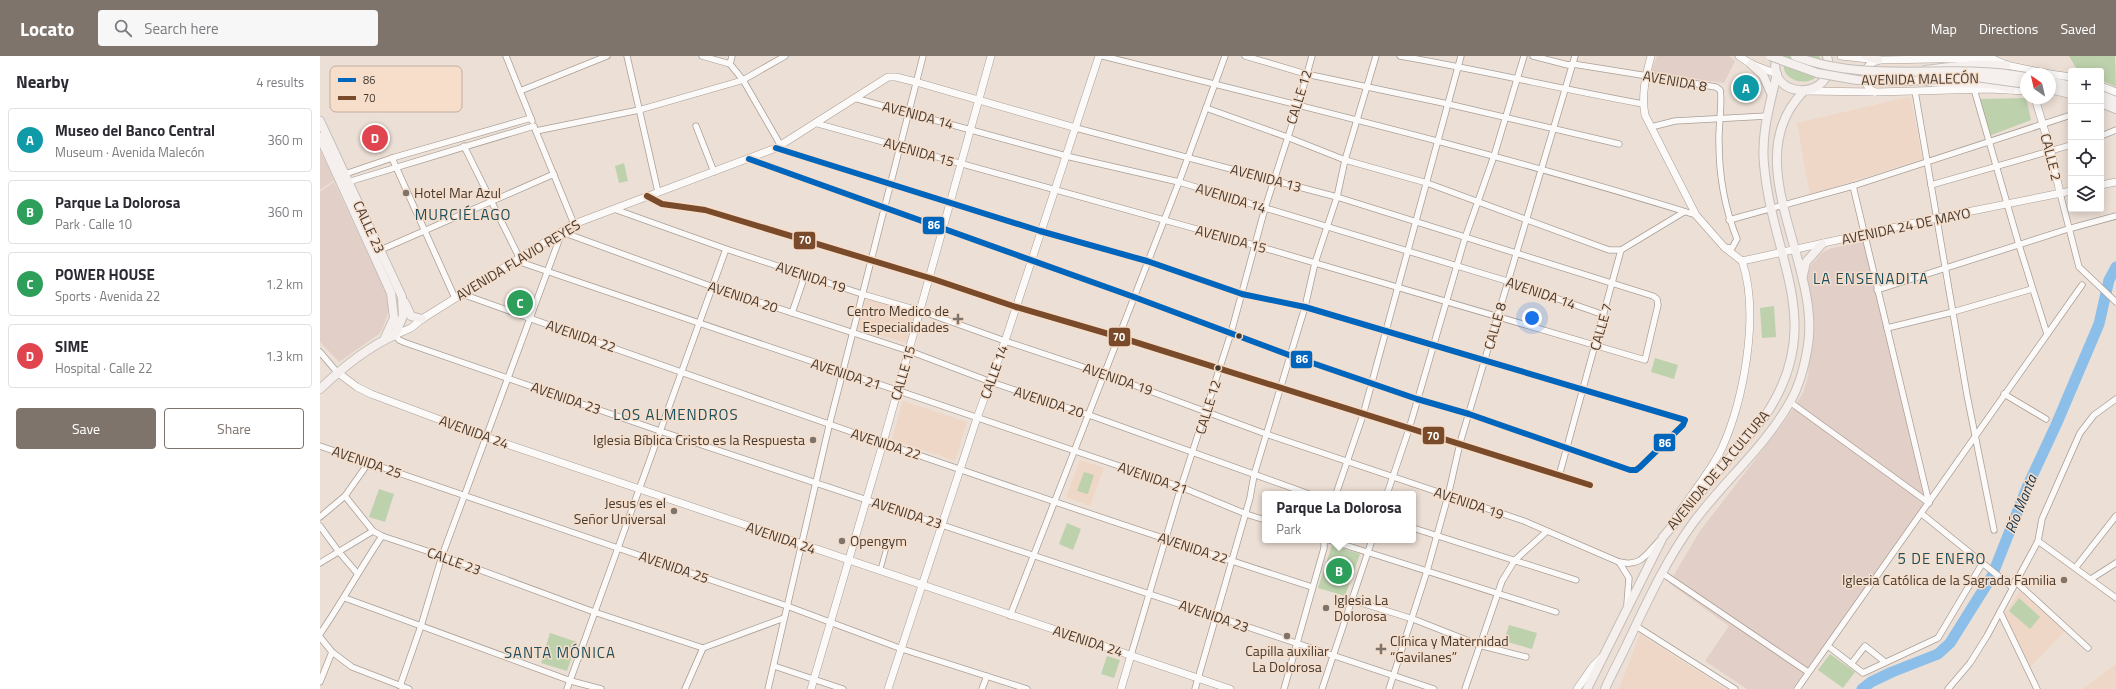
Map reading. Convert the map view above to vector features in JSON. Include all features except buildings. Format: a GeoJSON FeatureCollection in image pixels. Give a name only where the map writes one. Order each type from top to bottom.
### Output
{"type":"FeatureCollection","features":[{"type":"Feature","properties":{"kind":"main road","name":"AVENIDA MALECÓN"},"geometry":{"type":"LineString","coordinates":[[1770,56],[1801,68],[1839,78],[1876,82],[1976,77],[2020,83]]}},
{"type":"Feature","properties":{"kind":"main road","name":"AVENIDA DE LA CULTURA"},"geometry":{"type":"LineString","coordinates":[[1587,689],[1622,620],[1627,605],[1663,537],[1670,526],[1765,416],[1774,403],[1787,374],[1794,344],[1795,315],[1783,252],[1770,208],[1764,162],[1767,116],[1777,74],[1775,67],[1776,56]]}},
{"type":"Feature","properties":{"kind":"main road","name":"AVENIDA MALECÓN"},"geometry":{"type":"LineString","coordinates":[[1795,56],[1820,64],[1849,70],[1978,71],[2020,76]]}},
{"type":"Feature","properties":{"kind":"main road"},"geometry":{"type":"LineString","coordinates":[[1777,74],[1788,87],[1804,91],[1816,87],[1824,79],[1828,69],[1827,56]]}},
{"type":"Feature","properties":{"kind":"main road"},"geometry":{"type":"LineString","coordinates":[[1866,56],[1878,60]]}},
{"type":"Feature","properties":{"kind":"main road"},"geometry":{"type":"LineString","coordinates":[[1751,64],[1767,80],[1772,96]]}},
{"type":"Feature","properties":{"kind":"main road"},"geometry":{"type":"LineString","coordinates":[[1919,71],[1936,67],[2006,65]]}},
{"type":"Feature","properties":{"kind":"main road"},"geometry":{"type":"LineString","coordinates":[[1925,80],[1939,84],[1988,84],[2011,89]]}},
{"type":"Feature","properties":{"kind":"main road"},"geometry":{"type":"LineString","coordinates":[[2056,83],[2068,85]]}},
{"type":"Feature","properties":{"kind":"main road"},"geometry":{"type":"LineString","coordinates":[[2056,90],[2068,93]]}},
{"type":"Feature","properties":{"kind":"main road","name":"AVENIDA DE LA CULTURA"},"geometry":{"type":"LineString","coordinates":[[1605,689],[1662,573],[1686,533],[1726,481],[1775,426],[1790,402],[1804,366],[1809,343],[1809,324],[1802,278],[1777,168],[1778,139],[1784,119],[1796,99],[1804,91]]}},
{"type":"Feature","properties":{"kind":"main road"},"geometry":{"type":"LineString","coordinates":[[2104,96],[2116,101]]}},
{"type":"Feature","properties":{"kind":"main road"},"geometry":{"type":"LineString","coordinates":[[2104,104],[2116,109]]}},
{"type":"Feature","properties":{"kind":"main road","name":"CALLE 23"},"geometry":{"type":"LineString","coordinates":[[320,121],[402,297],[403,316],[395,335]]}},
{"type":"Feature","properties":{"kind":"main road","name":"CALLE 23"},"geometry":{"type":"LineString","coordinates":[[320,137],[391,293],[394,311],[392,323]]}},
{"type":"Feature","properties":{"kind":"main road"},"geometry":{"type":"LineString","coordinates":[[1802,278],[1806,262],[1822,244]]}},
{"type":"Feature","properties":{"kind":"main road"},"geometry":{"type":"LineString","coordinates":[[402,297],[411,316],[422,319]]}},
{"type":"Feature","properties":{"kind":"main road"},"geometry":{"type":"LineString","coordinates":[[384,340],[392,323]]}},
{"type":"Feature","properties":{"kind":"main road","name":"AVENIDA FLAVIO REYES"},"geometry":{"type":"LineString","coordinates":[[320,389],[337,372],[384,340],[395,335]]}},
{"type":"Feature","properties":{"kind":"main road"},"geometry":{"type":"LineString","coordinates":[[1718,471],[1723,470],[1726,472],[1728,478],[1726,481]]}},
{"type":"Feature","properties":{"kind":"street"},"geometry":{"type":"LineString","coordinates":[[506,56],[574,224]]}},
{"type":"Feature","properties":{"kind":"street"},"geometry":{"type":"LineString","coordinates":[[520,91],[607,56]]}},
{"type":"Feature","properties":{"kind":"street"},"geometry":{"type":"LineString","coordinates":[[627,56],[658,192]]}},
{"type":"Feature","properties":{"kind":"street"},"geometry":{"type":"LineString","coordinates":[[702,56],[730,64],[743,80],[778,147],[1040,231],[1147,261],[1242,294],[1305,307],[1684,418],[1686,420],[1683,425],[1640,467],[1636,470],[1630,470],[1567,447],[1469,414],[1417,399],[1289,354],[884,206],[749,159]]}},
{"type":"Feature","properties":{"kind":"street"},"geometry":{"type":"LineString","coordinates":[[730,64],[732,56]]}},
{"type":"Feature","properties":{"kind":"street"},"geometry":{"type":"LineString","coordinates":[[346,178],[395,167],[464,146],[535,129],[639,110],[743,80],[785,56]]}},
{"type":"Feature","properties":{"kind":"street"},"geometry":{"type":"LineString","coordinates":[[768,689],[829,426],[871,261],[898,146],[923,56]]}},
{"type":"Feature","properties":{"kind":"street","name":"CALLE 15"},"geometry":{"type":"LineString","coordinates":[[811,689],[850,561],[991,56]]}},
{"type":"Feature","properties":{"kind":"street","name":"CALLE 14"},"geometry":{"type":"LineString","coordinates":[[888,689],[977,418],[1005,341],[1040,231],[1055,191],[1099,56]]}},
{"type":"Feature","properties":{"kind":"street"},"geometry":{"type":"LineString","coordinates":[[1103,56],[1298,106],[1358,119],[1437,142],[1494,156],[1696,215]]}},
{"type":"Feature","properties":{"kind":"street"},"geometry":{"type":"LineString","coordinates":[[1010,616],[1179,182],[1225,56]]}},
{"type":"Feature","properties":{"kind":"street"},"geometry":{"type":"LineString","coordinates":[[1244,56],[1306,74],[1448,104],[1505,119],[1619,144]]}},
{"type":"Feature","properties":{"kind":"street","name":"CALLE 12"},"geometry":{"type":"LineString","coordinates":[[1121,689],[1181,487],[1194,453],[1231,333],[1254,245],[1298,106],[1312,56]]}},
{"type":"Feature","properties":{"kind":"street"},"geometry":{"type":"LineString","coordinates":[[1195,689],[1215,616],[1246,514],[1254,475],[1281,388],[1289,354],[1305,307],[1315,263],[1337,197],[1345,160],[1376,56]]}},
{"type":"Feature","properties":{"kind":"street"},"geometry":{"type":"LineString","coordinates":[[1400,56],[1458,66],[1565,90],[1643,104]]}},
{"type":"Feature","properties":{"kind":"street"},"geometry":{"type":"LineString","coordinates":[[1337,491],[1363,414],[1461,56]]}},
{"type":"Feature","properties":{"kind":"street"},"geometry":{"type":"LineString","coordinates":[[1388,491],[1409,429],[1465,238],[1494,156],[1524,56]]}},
{"type":"Feature","properties":{"kind":"street","name":"AVENIDA 8"},"geometry":{"type":"LineString","coordinates":[[1533,56],[1568,65],[1573,64],[1719,88],[1722,94],[1719,119],[1719,145],[1724,198],[1736,242],[1732,248],[1724,247]]}},
{"type":"Feature","properties":{"kind":"street","name":"CALLE 8"},"geometry":{"type":"LineString","coordinates":[[1389,689],[1427,571],[1448,496],[1460,443],[1575,56]]}},
{"type":"Feature","properties":{"kind":"street"},"geometry":{"type":"LineString","coordinates":[[1651,56],[1646,76],[1643,104],[1651,126],[1696,215],[1724,247],[1742,261],[1749,299],[1747,358],[1741,393],[1716,458],[1670,526]]}},
{"type":"Feature","properties":{"kind":"street"},"geometry":{"type":"LineString","coordinates":[[1739,56],[1751,64],[1777,74]]}},
{"type":"Feature","properties":{"kind":"street"},"geometry":{"type":"LineString","coordinates":[[1841,56],[1878,60],[1991,58],[2006,65],[2021,68]]}},
{"type":"Feature","properties":{"kind":"street"},"geometry":{"type":"LineString","coordinates":[[1910,59],[1929,56]]}},
{"type":"Feature","properties":{"kind":"street"},"geometry":{"type":"LineString","coordinates":[[1875,92],[1866,86],[1863,76],[1868,66],[1878,60]]}},
{"type":"Feature","properties":{"kind":"street"},"geometry":{"type":"LineString","coordinates":[[2056,75],[2068,77]]}},
{"type":"Feature","properties":{"kind":"street","name":"AVENIDA FLAVIO REYES"},"geometry":{"type":"LineString","coordinates":[[395,335],[411,328],[422,319],[574,224],[778,147],[888,77],[896,77],[916,82]]}},
{"type":"Feature","properties":{"kind":"street","name":"AVENIDA 13"},"geometry":{"type":"LineString","coordinates":[[916,82],[1076,128],[1337,197],[1416,223],[1516,252],[1654,296],[1657,299],[1658,305],[1645,360]]}},
{"type":"Feature","properties":{"kind":"street"},"geometry":{"type":"LineString","coordinates":[[2104,87],[2116,92]]}},
{"type":"Feature","properties":{"kind":"street"},"geometry":{"type":"LineString","coordinates":[[1804,91],[1875,92],[1974,89],[2020,90]]}},
{"type":"Feature","properties":{"kind":"street"},"geometry":{"type":"LineString","coordinates":[[1974,89],[1995,166],[2047,334]]}},
{"type":"Feature","properties":{"kind":"street"},"geometry":{"type":"LineString","coordinates":[[1915,91],[1975,436],[1994,530]]}},
{"type":"Feature","properties":{"kind":"street","name":"AVENIDA 14"},"geometry":{"type":"LineString","coordinates":[[854,98],[1066,156],[1179,182],[1407,252],[1508,281],[1604,315]]}},
{"type":"Feature","properties":{"kind":"street","name":"CALLE 2"},"geometry":{"type":"LineString","coordinates":[[2037,104],[2051,152],[2068,229],[2079,267],[2115,301]]}},
{"type":"Feature","properties":{"kind":"street"},"geometry":{"type":"LineString","coordinates":[[1206,108],[1287,137],[1345,160],[1426,183],[1526,218],[1609,250],[1621,250],[1684,212]]}},
{"type":"Feature","properties":{"kind":"street"},"geometry":{"type":"LineString","coordinates":[[1729,220],[1853,186],[1988,140],[2068,115]]}},
{"type":"Feature","properties":{"kind":"street"},"geometry":{"type":"LineString","coordinates":[[1651,126],[1667,122],[1767,116]]}},
{"type":"Feature","properties":{"kind":"street"},"geometry":{"type":"LineString","coordinates":[[346,178],[392,158],[531,118]]}},
{"type":"Feature","properties":{"kind":"street","name":"AVENIDA 15"},"geometry":{"type":"LineString","coordinates":[[815,123],[1055,191],[1254,245],[1398,289],[1498,316],[1645,360]]}},
{"type":"Feature","properties":{"kind":"street"},"geometry":{"type":"LineString","coordinates":[[696,126],[714,172]]}},
{"type":"Feature","properties":{"kind":"street"},"geometry":{"type":"LineString","coordinates":[[2104,135],[2116,130]]}},
{"type":"Feature","properties":{"kind":"street"},"geometry":{"type":"LineString","coordinates":[[464,146],[518,260]]}},
{"type":"Feature","properties":{"kind":"street"},"geometry":{"type":"LineString","coordinates":[[1931,185],[2068,146]]}},
{"type":"Feature","properties":{"kind":"street"},"geometry":{"type":"LineString","coordinates":[[392,158],[455,298]]}},
{"type":"Feature","properties":{"kind":"street"},"geometry":{"type":"LineString","coordinates":[[385,248],[554,174]]}},
{"type":"Feature","properties":{"kind":"street"},"geometry":{"type":"LineString","coordinates":[[2104,184],[2116,182]]}},
{"type":"Feature","properties":{"kind":"street"},"geometry":{"type":"LineString","coordinates":[[1853,186],[1866,234],[1877,290],[1929,503]]}},
{"type":"Feature","properties":{"kind":"street","name":"AVENIDA 24 DE MAYO"},"geometry":{"type":"LineString","coordinates":[[1742,261],[1937,218],[2068,192]]}},
{"type":"Feature","properties":{"kind":"street"},"geometry":{"type":"LineString","coordinates":[[647,196],[662,204],[705,210],[871,261],[929,277],[1016,307],[1281,388],[1409,429],[1460,443],[1590,485]]}},
{"type":"Feature","properties":{"kind":"street","name":"AVENIDA 19"},"geometry":{"type":"LineString","coordinates":[[614,209],[726,249],[862,294],[920,311],[1104,374],[1266,434],[1524,521],[1546,532],[1619,562],[1632,564],[1640,561],[1663,537]]}},
{"type":"Feature","properties":{"kind":"street"},"geometry":{"type":"LineString","coordinates":[[1877,290],[2068,229],[2116,216]]}},
{"type":"Feature","properties":{"kind":"street"},"geometry":{"type":"LineString","coordinates":[[400,686],[421,626],[442,556],[562,232]]}},
{"type":"Feature","properties":{"kind":"street","name":"AVENIDA 20"},"geometry":{"type":"LineString","coordinates":[[562,232],[713,287],[909,352],[1300,491]]}},
{"type":"Feature","properties":{"kind":"street"},"geometry":{"type":"LineString","coordinates":[[567,689],[726,249]]}},
{"type":"Feature","properties":{"kind":"street","name":"CALLE 7"},"geometry":{"type":"LineString","coordinates":[[1559,476],[1621,250]]}},
{"type":"Feature","properties":{"kind":"street","name":"AVENIDA 21"},"geometry":{"type":"LineString","coordinates":[[518,260],[842,373],[898,390],[1181,487],[1262,519]]}},
{"type":"Feature","properties":{"kind":"street"},"geometry":{"type":"LineString","coordinates":[[792,313],[805,275]]}},
{"type":"Feature","properties":{"kind":"street"},"geometry":{"type":"LineString","coordinates":[[1797,689],[1922,514],[2004,394],[2082,286]]}},
{"type":"Feature","properties":{"kind":"street"},"geometry":{"type":"LineString","coordinates":[[1887,328],[1953,312],[2032,289]]}},
{"type":"Feature","properties":{"kind":"street","name":"AVENIDA 22"},"geometry":{"type":"LineString","coordinates":[[462,294],[682,371],[829,426],[883,443],[1054,503],[1312,587]]}},
{"type":"Feature","properties":{"kind":"street"},"geometry":{"type":"LineString","coordinates":[[392,323],[395,335]]}},
{"type":"Feature","properties":{"kind":"street","name":"AVENIDA 23"},"geometry":{"type":"LineString","coordinates":[[395,335],[400,341],[508,377],[660,431],[1034,554],[1296,644],[1434,689]]}},
{"type":"Feature","properties":{"kind":"street"},"geometry":{"type":"LineString","coordinates":[[320,352],[337,372]]}},
{"type":"Feature","properties":{"kind":"street","name":"AVENIDA 24"},"geometry":{"type":"LineString","coordinates":[[337,372],[357,387],[372,394],[486,437],[640,488],[801,545],[1010,616],[1199,677],[1230,689]]}},
{"type":"Feature","properties":{"kind":"street"},"geometry":{"type":"LineString","coordinates":[[2004,394],[2046,419]]}},
{"type":"Feature","properties":{"kind":"street"},"geometry":{"type":"LineString","coordinates":[[1948,689],[1970,663],[2000,612],[2012,587],[2038,541],[2042,520],[2080,433],[2094,415],[2116,399]]}},
{"type":"Feature","properties":{"kind":"street"},"geometry":{"type":"LineString","coordinates":[[1790,402],[1929,503]]}},
{"type":"Feature","properties":{"kind":"street","name":"AVENIDA 25"},"geometry":{"type":"LineString","coordinates":[[320,446],[787,606],[902,649],[1027,689]]}},
{"type":"Feature","properties":{"kind":"street"},"geometry":{"type":"LineString","coordinates":[[320,516],[345,496],[369,462]]}},
{"type":"Feature","properties":{"kind":"street"},"geometry":{"type":"LineString","coordinates":[[320,563],[373,531],[345,496]]}},
{"type":"Feature","properties":{"kind":"street"},"geometry":{"type":"LineString","coordinates":[[1922,514],[2012,587]]}},
{"type":"Feature","properties":{"kind":"street"},"geometry":{"type":"LineString","coordinates":[[2076,567],[2116,516]]}},
{"type":"Feature","properties":{"kind":"street"},"geometry":{"type":"LineString","coordinates":[[320,526],[339,552],[358,573]]}},
{"type":"Feature","properties":{"kind":"street"},"geometry":{"type":"LineString","coordinates":[[1416,529],[1576,580]]}},
{"type":"Feature","properties":{"kind":"street","name":"CALLE 23"},"geometry":{"type":"LineString","coordinates":[[373,531],[382,536],[442,556],[594,612],[703,648]]}},
{"type":"Feature","properties":{"kind":"street"},"geometry":{"type":"LineString","coordinates":[[1465,689],[1496,594],[1502,581],[1516,560],[1546,532]]}},
{"type":"Feature","properties":{"kind":"street"},"geometry":{"type":"LineString","coordinates":[[382,536],[358,573],[345,598],[320,636],[332,652],[352,667],[409,689]]}},
{"type":"Feature","properties":{"kind":"street"},"geometry":{"type":"LineString","coordinates":[[2038,541],[2076,567],[2116,598]]}},
{"type":"Feature","properties":{"kind":"street"},"geometry":{"type":"LineString","coordinates":[[880,571],[888,542]]}},
{"type":"Feature","properties":{"kind":"street"},"geometry":{"type":"LineString","coordinates":[[1284,689],[1324,548],[1324,543]]}},
{"type":"Feature","properties":{"kind":"street"},"geometry":{"type":"LineString","coordinates":[[1338,543],[1556,612]]}},
{"type":"Feature","properties":{"kind":"street"},"geometry":{"type":"LineString","coordinates":[[1322,689],[1371,543]]}},
{"type":"Feature","properties":{"kind":"street"},"geometry":{"type":"LineString","coordinates":[[1619,562],[1629,578],[1627,605]]}},
{"type":"Feature","properties":{"kind":"street"},"geometry":{"type":"LineString","coordinates":[[2091,579],[2116,563]]}},
{"type":"Feature","properties":{"kind":"street"},"geometry":{"type":"LineString","coordinates":[[1828,646],[1864,673],[1938,638],[1984,565]]}},
{"type":"Feature","properties":{"kind":"street"},"geometry":{"type":"LineString","coordinates":[[1662,573],[1808,672]]}},
{"type":"Feature","properties":{"kind":"street"},"geometry":{"type":"LineString","coordinates":[[2015,582],[2088,648]]}},
{"type":"Feature","properties":{"kind":"street"},"geometry":{"type":"LineString","coordinates":[[345,598],[571,680],[602,689]]}},
{"type":"Feature","properties":{"kind":"street"},"geometry":{"type":"LineString","coordinates":[[1352,600],[1412,619],[1479,645],[1526,657]]}},
{"type":"Feature","properties":{"kind":"street"},"geometry":{"type":"LineString","coordinates":[[2000,612],[2036,689]]}},
{"type":"Feature","properties":{"kind":"street"},"geometry":{"type":"LineString","coordinates":[[685,689],[703,648],[784,618]]}},
{"type":"Feature","properties":{"kind":"street"},"geometry":{"type":"LineString","coordinates":[[1636,626],[1734,689]]}},
{"type":"Feature","properties":{"kind":"street"},"geometry":{"type":"LineString","coordinates":[[1851,664],[1865,646],[1885,662]]}},
{"type":"Feature","properties":{"kind":"street"},"geometry":{"type":"LineString","coordinates":[[320,682],[332,652]]}},
{"type":"Feature","properties":{"kind":"street"},"geometry":{"type":"LineString","coordinates":[[1577,689],[1593,666],[1602,658]]}},
{"type":"Feature","properties":{"kind":"street"},"geometry":{"type":"LineString","coordinates":[[774,666],[843,689]]}},
{"type":"Feature","properties":{"kind":"street"},"geometry":{"type":"LineString","coordinates":[[982,689],[987,676]]}},
{"type":"Feature","properties":{"kind":"shaded area"},"geometry":{"type":"Polygon","coordinates":[[[1657,56],[1729,56],[1735,61],[1724,83],[1654,73],[1652,70],[1657,56]]]}},
{"type":"Feature","properties":{"kind":"shaded area"},"geometry":{"type":"Polygon","coordinates":[[[1908,97],[1911,99],[1922,159],[1810,195],[1797,123],[1908,97]]]}},
{"type":"Feature","properties":{"kind":"shaded area"},"geometry":{"type":"Polygon","coordinates":[[[320,150],[334,180],[320,190],[320,150]]]}},
{"type":"Feature","properties":{"kind":"shaded area"},"geometry":{"type":"Polygon","coordinates":[[[334,182],[388,297],[389,309],[383,328],[379,334],[339,362],[320,342],[320,192],[334,182]]]}},
{"type":"Feature","properties":{"kind":"shaded area"},"geometry":{"type":"Polygon","coordinates":[[[1867,241],[1930,500],[1792,689],[1747,689],[1705,661],[1729,626],[1669,583],[1700,531],[1785,421],[1803,393],[1808,376],[1813,321],[1807,275],[1811,265],[1823,252],[1832,248],[1867,241]]]}},
{"type":"Feature","properties":{"kind":"shaded area"},"geometry":{"type":"Polygon","coordinates":[[[866,299],[915,313],[906,343],[857,329],[866,299]]]}},
{"type":"Feature","properties":{"kind":"shaded area"},"geometry":{"type":"Polygon","coordinates":[[[903,401],[967,422],[955,461],[892,439],[903,401]]]}},
{"type":"Feature","properties":{"kind":"shaded area"},"geometry":{"type":"Polygon","coordinates":[[[1080,460],[1104,468],[1090,506],[1066,497],[1080,460]]]}},
{"type":"Feature","properties":{"kind":"shaded area"},"geometry":{"type":"Polygon","coordinates":[[[2020,591],[2065,631],[2030,667],[2004,615],[2020,591]]]}},
{"type":"Feature","properties":{"kind":"shaded area"},"geometry":{"type":"Polygon","coordinates":[[[1640,634],[1726,689],[1619,689],[1640,634]]]}},
{"type":"Feature","properties":{"kind":"shaded area"},"geometry":{"type":"Polygon","coordinates":[[[2116,664],[2116,689],[2083,689],[2116,664]]]}},
{"type":"Feature","properties":{"kind":"green space"},"geometry":{"type":"Polygon","coordinates":[[[1786,56],[1819,56],[1821,68],[1817,76],[1810,80],[1802,82],[1793,80],[1787,75],[1784,67],[1786,56]]]}},
{"type":"Feature","properties":{"kind":"green space"},"geometry":{"type":"Polygon","coordinates":[[[2069,56],[2115,56],[2116,87],[2104,81],[2104,68],[2076,68],[2069,56]]]}},
{"type":"Feature","properties":{"kind":"green space"},"geometry":{"type":"Polygon","coordinates":[[[2020,98],[2020,104],[2027,104],[2031,120],[1989,136],[1978,99],[2020,98]]]}},
{"type":"Feature","properties":{"kind":"green space"},"geometry":{"type":"Polygon","coordinates":[[[624,163],[628,181],[619,183],[615,166],[624,163]]]}},
{"type":"Feature","properties":{"kind":"green space"},"geometry":{"type":"Polygon","coordinates":[[[1774,306],[1776,337],[1762,338],[1760,308],[1774,306]]]}},
{"type":"Feature","properties":{"kind":"green space"},"geometry":{"type":"Polygon","coordinates":[[[1655,358],[1678,365],[1674,379],[1651,372],[1655,358]]]}},
{"type":"Feature","properties":{"kind":"green space"},"geometry":{"type":"Polygon","coordinates":[[[1084,472],[1094,475],[1088,494],[1077,491],[1084,472]]]}},
{"type":"Feature","properties":{"kind":"green space"},"geometry":{"type":"Polygon","coordinates":[[[379,489],[394,494],[385,522],[369,517],[379,489]]]}},
{"type":"Feature","properties":{"kind":"green space"},"geometry":{"type":"Polygon","coordinates":[[[1067,523],[1081,529],[1073,550],[1059,544],[1067,523]]]}},
{"type":"Feature","properties":{"kind":"green space"},"geometry":{"type":"Polygon","coordinates":[[[1332,545],[1360,554],[1345,596],[1318,588],[1332,545]]]}},
{"type":"Feature","properties":{"kind":"green space"},"geometry":{"type":"Polygon","coordinates":[[[2019,598],[2040,617],[2030,629],[2009,611],[2019,598]]]}},
{"type":"Feature","properties":{"kind":"green space"},"geometry":{"type":"Polygon","coordinates":[[[1509,625],[1537,633],[1532,649],[1504,641],[1509,625]]]}},
{"type":"Feature","properties":{"kind":"green space"},"geometry":{"type":"Polygon","coordinates":[[[550,633],[577,642],[567,671],[541,663],[550,633]]]}},
{"type":"Feature","properties":{"kind":"green space"},"geometry":{"type":"Polygon","coordinates":[[[1830,654],[1855,672],[1843,688],[1818,670],[1830,654]]]}},
{"type":"Feature","properties":{"kind":"green space"},"geometry":{"type":"Polygon","coordinates":[[[1107,656],[1120,660],[1114,678],[1101,674],[1107,656]]]}},
{"type":"Feature","properties":{"kind":"waterway","name":"Río Manta"},"geometry":{"type":"LineString","coordinates":[[1862,689],[1871,682],[1892,672],[1938,654],[1950,643],[1992,576],[2028,485],[2056,425],[2099,324],[2109,280],[2116,267]]}},
{"type":"Feature","properties":{"kind":"transit line","name":"86"},"geometry":{"type":"LineString","coordinates":[[749,159],[1134,297],[1289,355],[1417,399],[1469,414],[1630,470],[1636,470],[1640,467],[1683,425],[1685,420],[1305,307],[1242,294],[1147,261],[1040,231],[776,148]]}},
{"type":"Feature","properties":{"kind":"transit line","name":"70"},"geometry":{"type":"LineString","coordinates":[[647,196],[662,204],[705,210],[933,279],[1016,307],[1119,337],[1590,485]]}},
{"type":"Feature","properties":{"kind":"place","name":"Museo del Banco Central"},"geometry":{"type":"Point","coordinates":[1746,88]}},
{"type":"Feature","properties":{"kind":"place","name":"SIME"},"geometry":{"type":"Point","coordinates":[375,138]}},
{"type":"Feature","properties":{"kind":"place","name":"Hotel Mar Azul"},"geometry":{"type":"Point","coordinates":[406,193]}},
{"type":"Feature","properties":{"kind":"place","name":"POWER HOUSE"},"geometry":{"type":"Point","coordinates":[520,303]}},
{"type":"Feature","properties":{"kind":"place","name":"Centro Medico de Especialidades"},"geometry":{"type":"Point","coordinates":[958,319]}},
{"type":"Feature","properties":{"kind":"place","name":"Iglesia Bíblica Cristo es la Respuesta"},"geometry":{"type":"Point","coordinates":[813,440]}},
{"type":"Feature","properties":{"kind":"place","name":"Jesus es el Señor Universal"},"geometry":{"type":"Point","coordinates":[674,511]}},
{"type":"Feature","properties":{"kind":"place","name":"Opengym"},"geometry":{"type":"Point","coordinates":[842,541]}},
{"type":"Feature","properties":{"kind":"place","name":"Parque La Dolorosa"},"geometry":{"type":"Point","coordinates":[1339,571]}},
{"type":"Feature","properties":{"kind":"place","name":"Iglesia Católica de la Sagrada Familia"},"geometry":{"type":"Point","coordinates":[2064,580]}},
{"type":"Feature","properties":{"kind":"place","name":"Iglesia La Dolorosa"},"geometry":{"type":"Point","coordinates":[1326,608]}},
{"type":"Feature","properties":{"kind":"place","name":"Capilla auxiliar La Dolorosa"},"geometry":{"type":"Point","coordinates":[1287,636]}},
{"type":"Feature","properties":{"kind":"place","name":"Clínica y Maternidad “Gavilanes”"},"geometry":{"type":"Point","coordinates":[1381,649]}},
{"type":"Feature","properties":{"kind":"district","name":"MURCIÉLAGO"},"geometry":{"type":"Point","coordinates":[463,215]}},
{"type":"Feature","properties":{"kind":"district","name":"LA ENSENADITA"},"geometry":{"type":"Point","coordinates":[1871,279]}},
{"type":"Feature","properties":{"kind":"district","name":"LOS ALMENDROS"},"geometry":{"type":"Point","coordinates":[676,415]}},
{"type":"Feature","properties":{"kind":"district","name":"5 DE ENERO"},"geometry":{"type":"Point","coordinates":[1942,559]}},
{"type":"Feature","properties":{"kind":"district","name":"SANTA MÓNICA"},"geometry":{"type":"Point","coordinates":[560,653]}}]}
